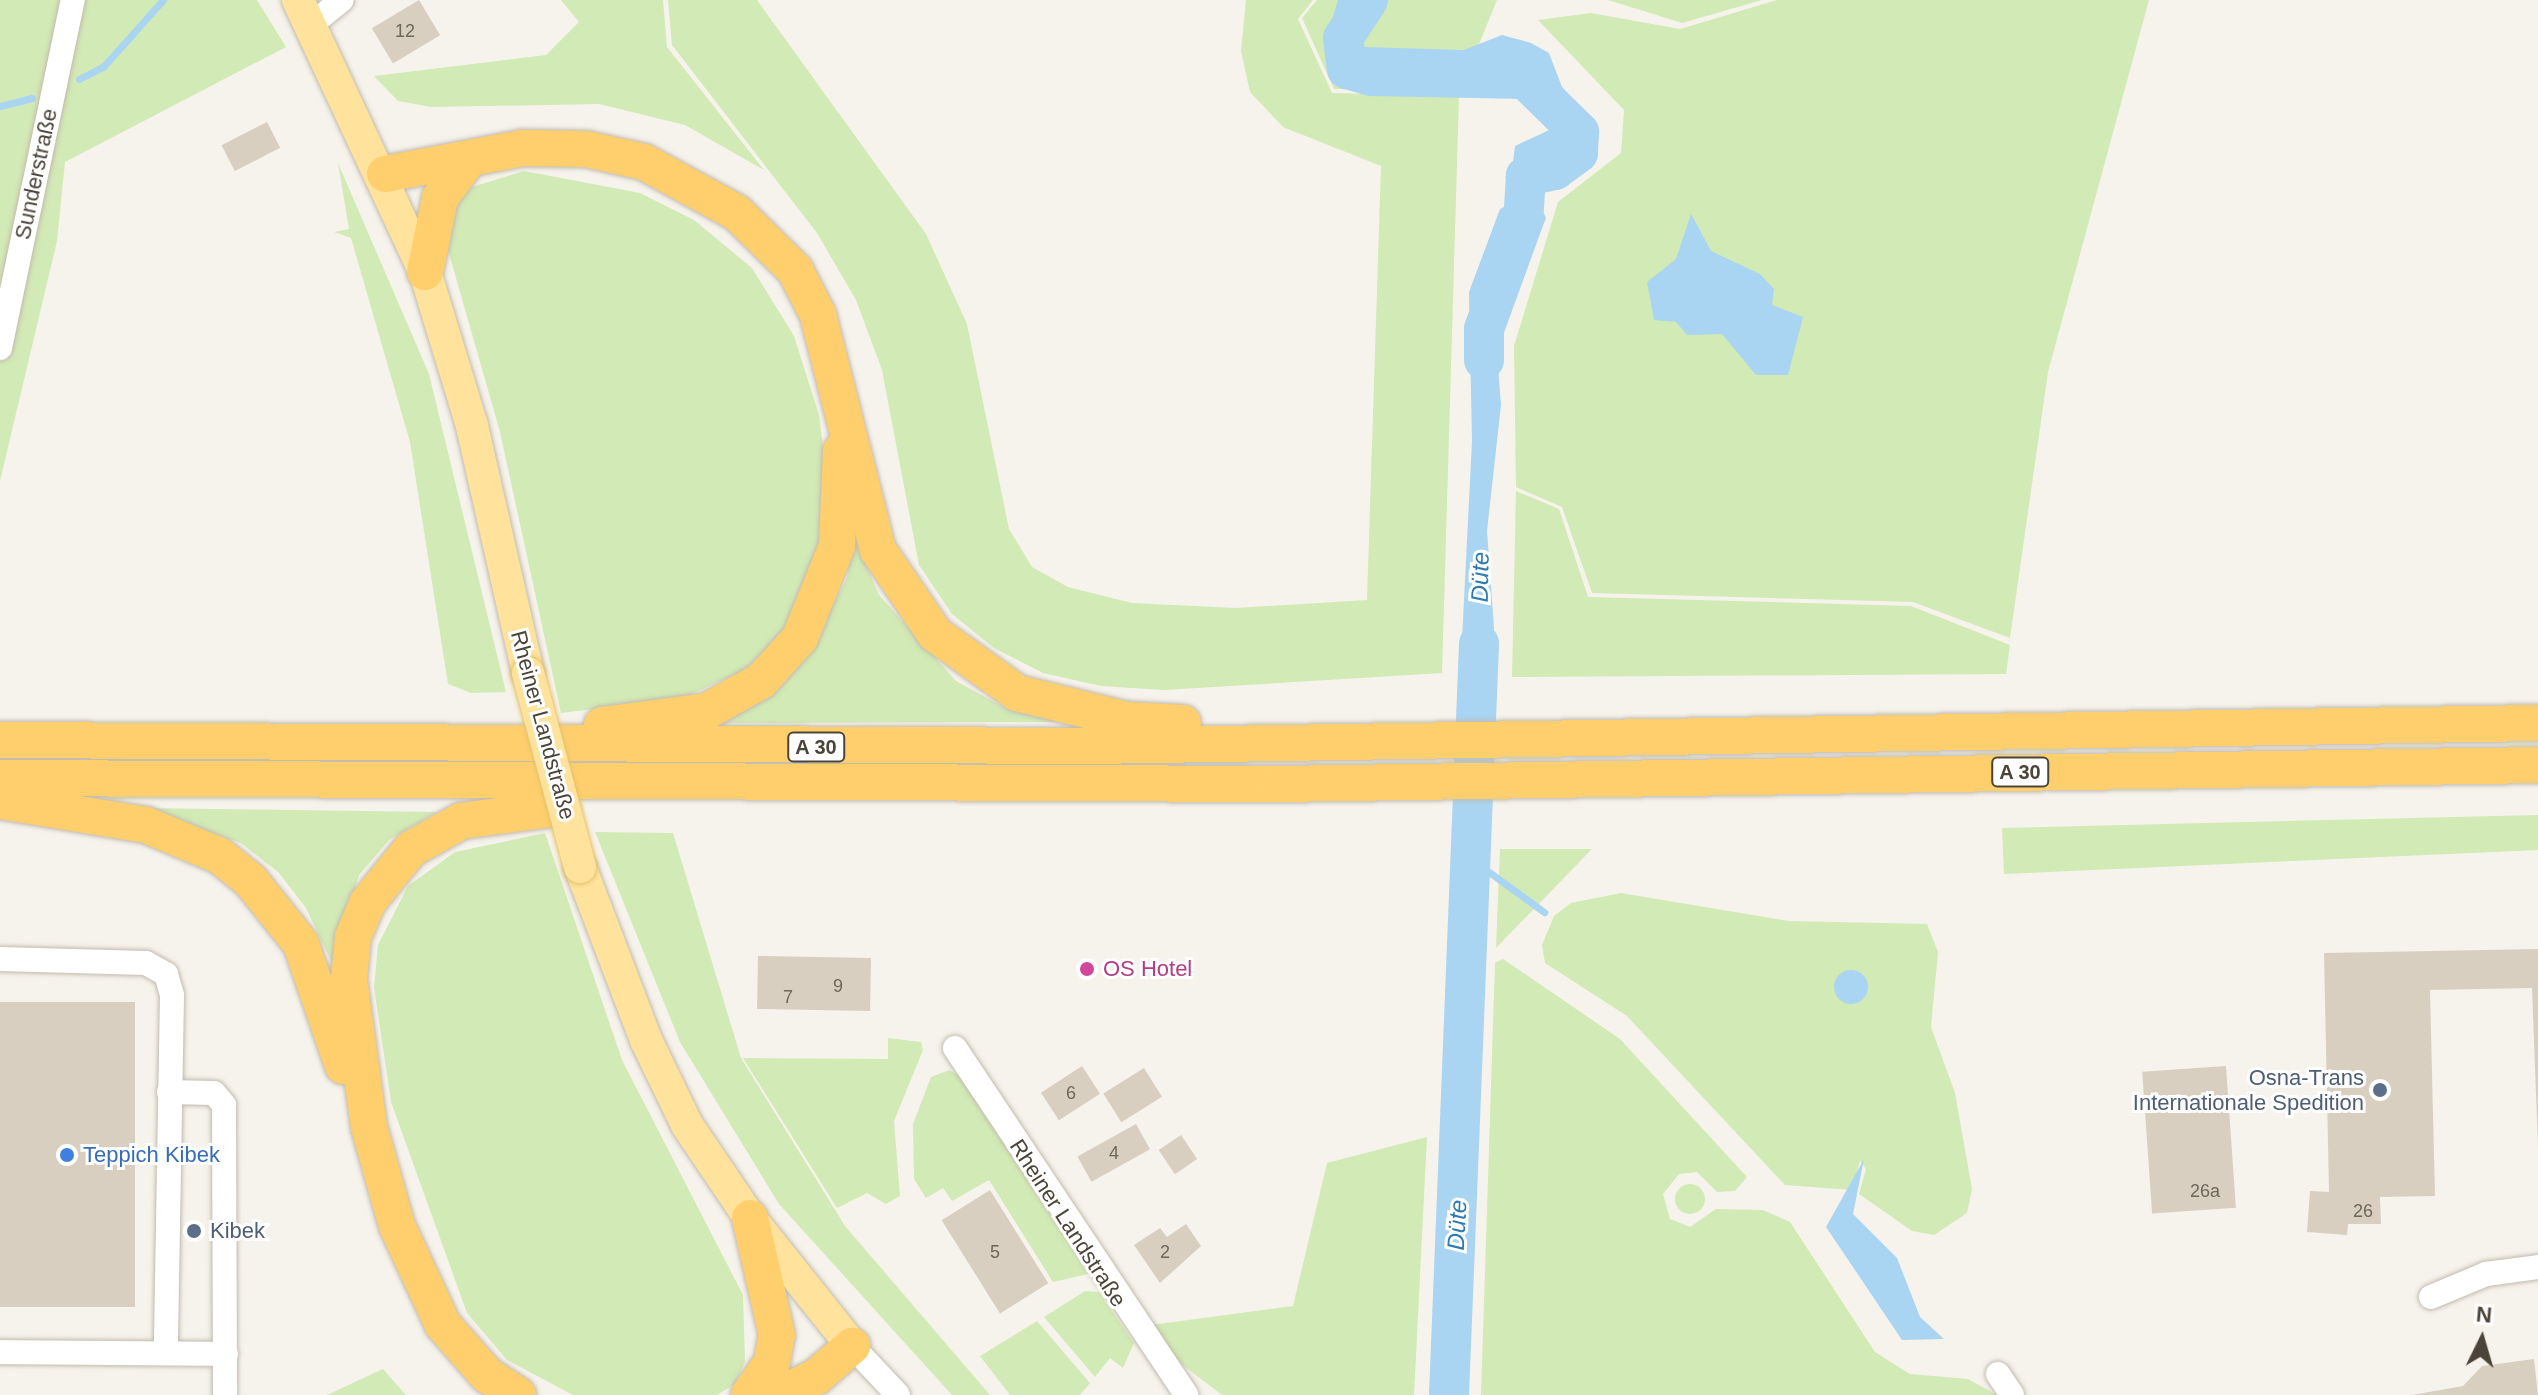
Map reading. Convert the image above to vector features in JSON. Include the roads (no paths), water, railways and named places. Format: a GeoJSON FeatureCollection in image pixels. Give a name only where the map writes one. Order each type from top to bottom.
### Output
{"type":"FeatureCollection","features":[{"type":"Feature","properties":{"kind":"highway"},"geometry":{"type":"LineString","coordinates":[[385,174],[522,148],[586,149],[644,162],[694,184],[737,213],[795,270],[818,315],[878,550],[900,591],[962,658],[1017,693],[1064,708],[1127,720],[1227,724],[1273,744]]}},
{"type":"Feature","properties":{"kind":"highway"},"geometry":{"type":"LineString","coordinates":[[425,272],[440,198],[469,159]]}},
{"type":"Feature","properties":{"kind":"highway"},"geometry":{"type":"LineString","coordinates":[[358,747],[425,728],[635,725],[707,711],[761,681],[800,638],[826,588],[841,510],[841,402]]}},
{"type":"Feature","properties":{"kind":"highway","name":"A 30"},"geometry":{"type":"LineString","coordinates":[[0,740],[358,747],[1273,744],[2538,723]]}},
{"type":"Feature","properties":{"kind":"highway","name":"A 30"},"geometry":{"type":"LineString","coordinates":[[0,778],[750,786],[1439,781],[2538,765]]}},
{"type":"Feature","properties":{"kind":"highway"},"geometry":{"type":"LineString","coordinates":[[369,1127],[350,992],[353,937],[368,902],[411,849],[461,821],[514,809],[731,804],[750,786]]}},
{"type":"Feature","properties":{"kind":"highway"},"geometry":{"type":"LineString","coordinates":[[0,801],[146,825],[197,844],[250,880],[301,944],[369,1127],[397,1226],[443,1325],[487,1375],[518,1395]]}},
{"type":"Feature","properties":{"kind":"highway"},"geometry":{"type":"LineString","coordinates":[[749,1395],[772,1362],[777,1335],[750,1218]]}},
{"type":"Feature","properties":{"kind":"highway"},"geometry":{"type":"LineString","coordinates":[[778,1395],[816,1377],[852,1346]]}},
{"type":"Feature","properties":{"kind":"main road","name":"Rheiner Landstraße"},"geometry":{"type":"LineString","coordinates":[[305,12],[385,174],[425,272],[472,426],[528,673],[580,867],[663,1079],[750,1218],[852,1346]]}},
{"type":"Feature","properties":{"kind":"street","name":"Sunderstraße"},"geometry":{"type":"LineString","coordinates":[[0,348],[73,0]]}},
{"type":"Feature","properties":{"kind":"street"},"geometry":{"type":"LineString","coordinates":[[305,12],[342,0]]}},
{"type":"Feature","properties":{"kind":"street"},"geometry":{"type":"LineString","coordinates":[[0,959],[146,963],[166,974],[169,1092],[166,1353]]}},
{"type":"Feature","properties":{"kind":"street","name":"Rheiner Landstraße"},"geometry":{"type":"LineString","coordinates":[[955,1048],[1186,1395]]}},
{"type":"Feature","properties":{"kind":"street"},"geometry":{"type":"LineString","coordinates":[[169,1092],[214,1093],[224,1105],[225,1395]]}},
{"type":"Feature","properties":{"kind":"street"},"geometry":{"type":"LineString","coordinates":[[2431,1297],[2486,1274],[2538,1267]]}},
{"type":"Feature","properties":{"kind":"street","name":"Rheiner Landstraße"},"geometry":{"type":"LineString","coordinates":[[852,1346],[898,1395]]}},
{"type":"Feature","properties":{"kind":"street"},"geometry":{"type":"LineString","coordinates":[[0,1352],[226,1354]]}},
{"type":"Feature","properties":{"kind":"street"},"geometry":{"type":"LineString","coordinates":[[1998,1374],[2012,1395]]}},
{"type":"Feature","properties":{"kind":"water"},"geometry":{"type":"Polygon","coordinates":[[[1338,0],[1360,0],[1347,37],[1363,47],[1464,50],[1502,35],[1531,43],[1549,53],[1562,87],[1590,121],[1572,152],[1541,160],[1532,189],[1546,218],[1539,235],[1510,250],[1493,302],[1501,405],[1487,531],[1494,628],[1486,697],[1459,699],[1472,441],[1469,292],[1500,209],[1508,205],[1515,146],[1560,125],[1562,115],[1532,88],[1490,70],[1427,73],[1338,60],[1327,37],[1338,0]]]}},
{"type":"Feature","properties":{"kind":"water"},"geometry":{"type":"Polygon","coordinates":[[[1691,214],[1711,251],[1760,274],[1774,289],[1772,305],[1803,317],[1788,375],[1756,375],[1722,334],[1687,335],[1676,322],[1654,320],[1647,282],[1676,259],[1691,214]]]}},
{"type":"Feature","properties":{"kind":"water"},"geometry":{"type":"Polygon","coordinates":[[[1851,970],[1863,975],[1868,987],[1863,999],[1851,1004],[1839,999],[1834,987],[1839,975],[1851,970]]]}},
{"type":"Feature","properties":{"kind":"water"},"geometry":{"type":"Polygon","coordinates":[[[1864,1159],[1853,1214],[1897,1258],[1920,1317],[1944,1339],[1902,1340],[1826,1227],[1864,1159]]]}},
{"type":"Feature","properties":{"kind":"waterway"},"geometry":{"type":"LineString","coordinates":[[79,79],[103,67],[163,0]]}},
{"type":"Feature","properties":{"kind":"waterway","name":"Düte"},"geometry":{"type":"LineString","coordinates":[[1368,0],[1343,38],[1347,69],[1372,76],[1525,79],[1579,132],[1578,153],[1555,170],[1526,176],[1523,222],[1484,329],[1484,360]]}},
{"type":"Feature","properties":{"kind":"waterway"},"geometry":{"type":"LineString","coordinates":[[0,106],[32,98]]}},
{"type":"Feature","properties":{"kind":"waterway","name":"Düte"},"geometry":{"type":"LineString","coordinates":[[1449,1395],[1479,644]]}},
{"type":"Feature","properties":{"kind":"waterway"},"geometry":{"type":"LineString","coordinates":[[1474,861],[1544,912]]}},
{"type":"Feature","properties":{"kind":"place","name":"OS Hotel"},"geometry":{"type":"Point","coordinates":[1087,969]}},
{"type":"Feature","properties":{"kind":"place","name":"Osna-Trans Internationale Spedition"},"geometry":{"type":"Point","coordinates":[2380,1090]}},
{"type":"Feature","properties":{"kind":"place","name":"Teppich Kibek"},"geometry":{"type":"Point","coordinates":[67,1155]}},
{"type":"Feature","properties":{"kind":"place","name":"Kibek"},"geometry":{"type":"Point","coordinates":[194,1231]}}]}
